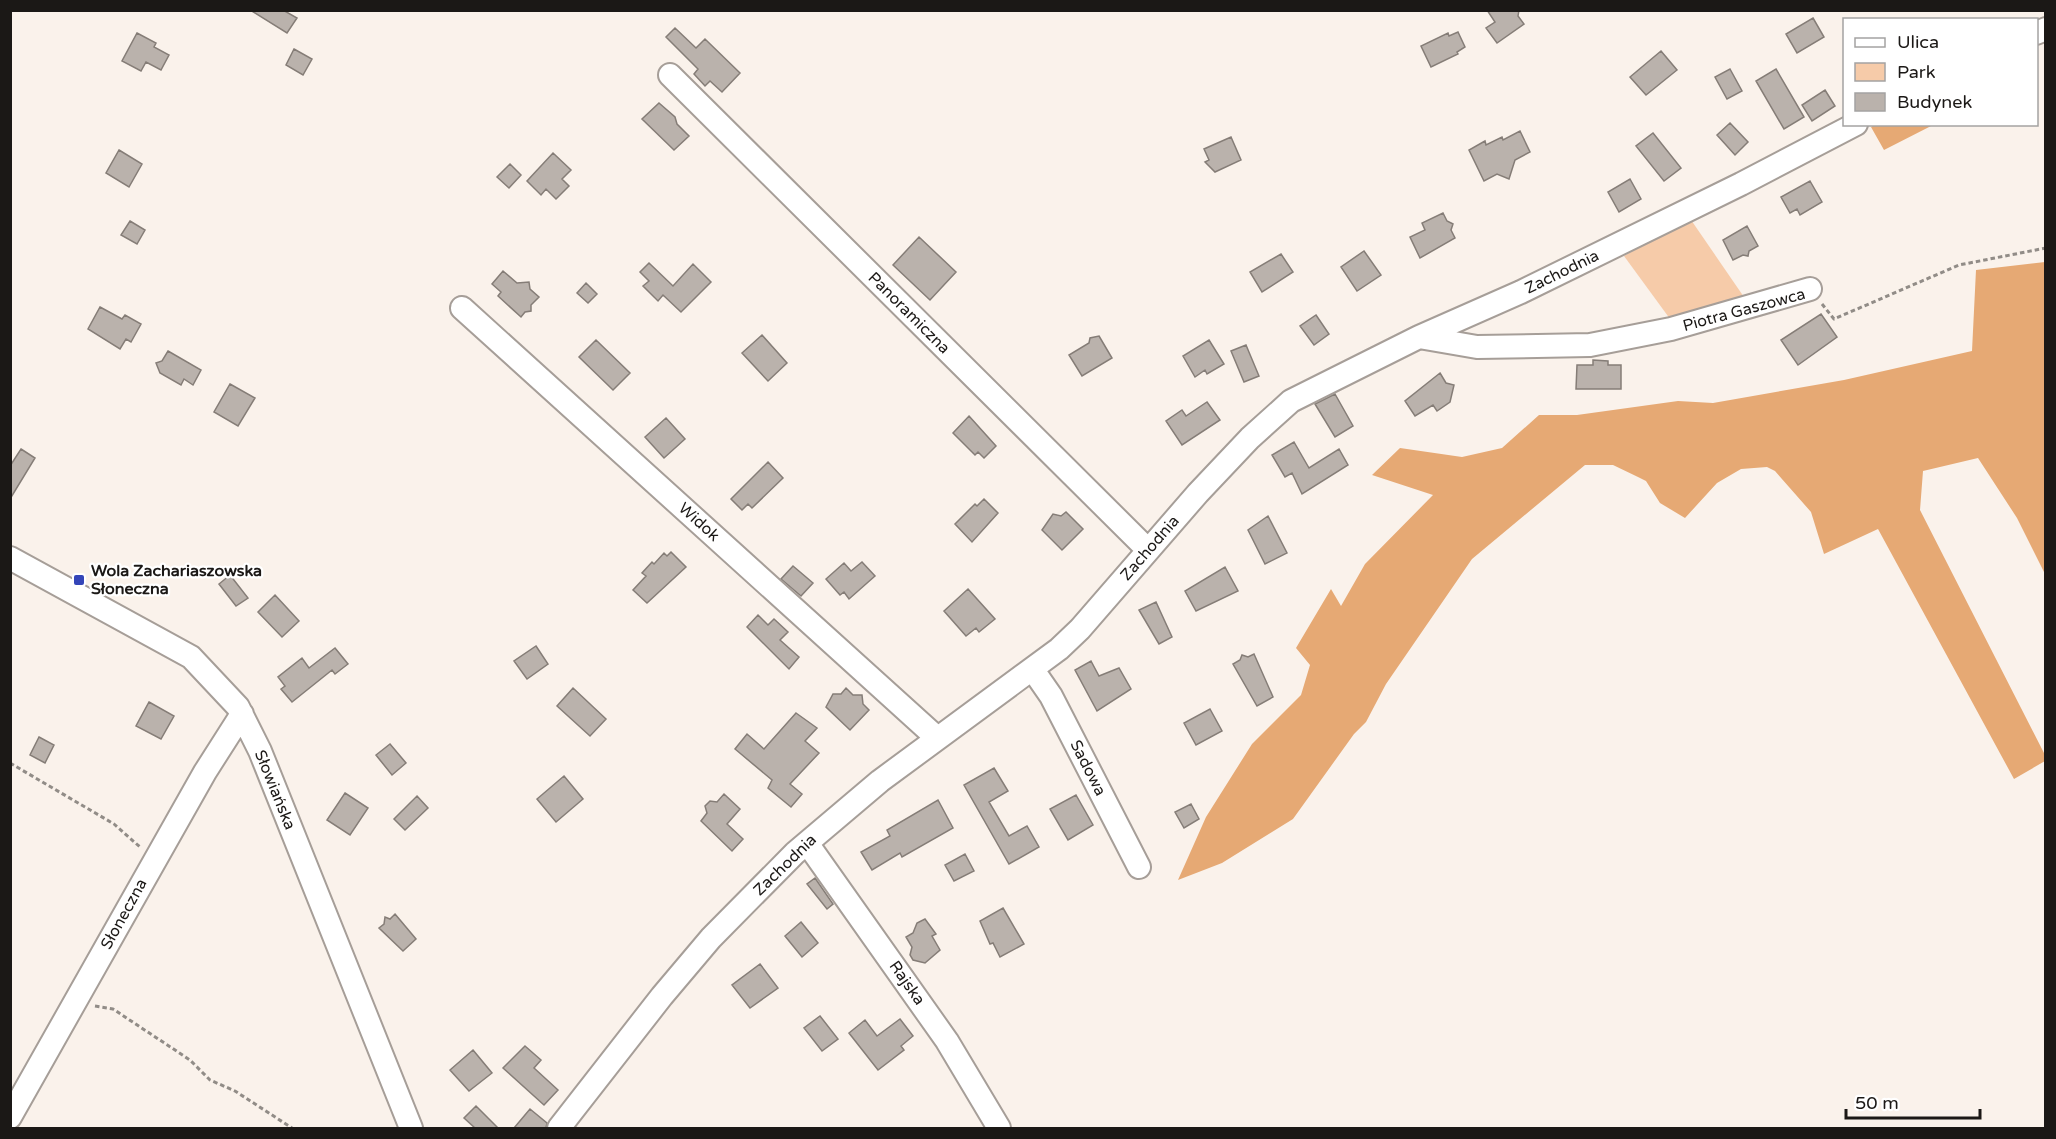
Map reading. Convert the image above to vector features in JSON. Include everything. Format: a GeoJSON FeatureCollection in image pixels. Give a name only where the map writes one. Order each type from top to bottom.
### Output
{"type":"FeatureCollection","features":[{"type":"Feature","properties":{"kind":"street","name":"Panoramiczna"},"geometry":{"type":"LineString","coordinates":[[670,75],[1148,550]]}},
{"type":"Feature","properties":{"kind":"street","name":"Zachodnia"},"geometry":{"type":"LineString","coordinates":[[559,1128],[642,1021],[711,938],[807,843],[936,737],[1033,670],[1080,629],[1250,438],[1291,402],[1419,337],[1521,292],[1852,126]]}},
{"type":"Feature","properties":{"kind":"street","name":"Piotra Gaszowca"},"geometry":{"type":"LineString","coordinates":[[1419,337],[1477,347],[1590,345],[1671,329],[1810,289]]}},
{"type":"Feature","properties":{"kind":"street","name":"Widok"},"geometry":{"type":"LineString","coordinates":[[462,309],[936,737]]}},
{"type":"Feature","properties":{"kind":"street","name":"Słowiańska"},"geometry":{"type":"LineString","coordinates":[[10,558],[191,657],[217,681],[242,714],[260,751],[411,1128]]}},
{"type":"Feature","properties":{"kind":"street","name":"Sadowa"},"geometry":{"type":"LineString","coordinates":[[1033,670],[1051,696],[1139,867]]}},
{"type":"Feature","properties":{"kind":"street","name":"Słoneczna"},"geometry":{"type":"LineString","coordinates":[[10,1117],[155,859],[242,714]]}},
{"type":"Feature","properties":{"kind":"street","name":"Rajska"},"geometry":{"type":"LineString","coordinates":[[807,843],[947,1041],[999,1128]]}},
{"type":"Feature","properties":{"kind":"path","name":"Piotra Gaszowca"},"geometry":{"type":"LineString","coordinates":[[1810,289],[1834,319],[1959,264],[2046,248]]}},
{"type":"Feature","properties":{"kind":"path"},"geometry":{"type":"LineString","coordinates":[[10,763],[114,824],[155,859]]}},
{"type":"Feature","properties":{"kind":"path"},"geometry":{"type":"LineString","coordinates":[[75,1002],[113,1009],[190,1060],[210,1080],[234,1091],[292,1128]]}},
{"type":"Feature","properties":{"kind":"green space"},"geometry":{"type":"Polygon","coordinates":[[[1689,217],[1746,300],[1673,323],[1624,256],[1689,217]]]}},
{"type":"Feature","properties":{"kind":"shaded area"},"geometry":{"type":"Polygon","coordinates":[[[1873,126],[1931,126],[1884,150],[1871,127],[1873,126]]]}},
{"type":"Feature","properties":{"kind":"shaded area"},"geometry":{"type":"Polygon","coordinates":[[[2045,262],[2045,574],[2017,518],[1978,458],[1923,471],[1920,510],[2045,755],[2045,761],[2014,779],[1878,529],[1824,554],[1811,512],[1775,471],[1767,467],[1741,469],[1717,483],[1685,518],[1660,503],[1646,481],[1613,465],[1585,465],[1472,559],[1386,684],[1366,722],[1354,734],[1293,819],[1222,863],[1178,880],[1206,817],[1252,744],[1301,695],[1310,665],[1296,648],[1331,589],[1341,606],[1365,564],[1433,495],[1372,475],[1400,448],[1462,457],[1502,448],[1539,415],[1577,415],[1678,401],[1713,403],[1844,380],[1972,351],[1976,270],[2045,262]]]}},
{"type":"Feature","properties":{"kind":"building"},"geometry":{"type":"Polygon","coordinates":[[[250,10],[283,10],[297,18],[287,33],[250,10]]]}},
{"type":"Feature","properties":{"kind":"building"},"geometry":{"type":"Polygon","coordinates":[[[1487,10],[1519,10],[1518,16],[1524,24],[1497,43],[1486,28],[1495,22],[1487,10]]]}},
{"type":"Feature","properties":{"kind":"building"},"geometry":{"type":"Polygon","coordinates":[[[1813,18],[1824,37],[1797,53],[1786,34],[1813,18]]]}},
{"type":"Feature","properties":{"kind":"building"},"geometry":{"type":"Polygon","coordinates":[[[675,28],[696,48],[705,39],[740,73],[722,92],[710,81],[705,86],[694,74],[698,69],[666,37],[675,28]]]}},
{"type":"Feature","properties":{"kind":"building"},"geometry":{"type":"Polygon","coordinates":[[[1458,32],[1465,47],[1457,52],[1458,54],[1431,67],[1421,46],[1448,33],[1449,36],[1458,32]]]}},
{"type":"Feature","properties":{"kind":"building"},"geometry":{"type":"Polygon","coordinates":[[[137,33],[156,43],[154,47],[169,55],[161,70],[146,62],[141,71],[122,61],[137,33]]]}},
{"type":"Feature","properties":{"kind":"building"},"geometry":{"type":"Polygon","coordinates":[[[294,49],[312,59],[303,75],[286,65],[294,49]]]}},
{"type":"Feature","properties":{"kind":"building"},"geometry":{"type":"Polygon","coordinates":[[[1661,51],[1677,70],[1646,95],[1630,77],[1661,51]]]}},
{"type":"Feature","properties":{"kind":"building"},"geometry":{"type":"Polygon","coordinates":[[[1730,69],[1742,91],[1727,99],[1715,77],[1730,69]]]}},
{"type":"Feature","properties":{"kind":"building"},"geometry":{"type":"Polygon","coordinates":[[[1776,69],[1804,117],[1784,129],[1756,81],[1776,69]]]}},
{"type":"Feature","properties":{"kind":"building"},"geometry":{"type":"Polygon","coordinates":[[[1825,90],[1835,106],[1812,121],[1802,105],[1825,90]]]}},
{"type":"Feature","properties":{"kind":"building"},"geometry":{"type":"Polygon","coordinates":[[[659,103],[675,117],[677,124],[689,136],[674,150],[642,119],[659,103]]]}},
{"type":"Feature","properties":{"kind":"building"},"geometry":{"type":"Polygon","coordinates":[[[1730,123],[1748,142],[1735,155],[1717,135],[1730,123]]]}},
{"type":"Feature","properties":{"kind":"building"},"geometry":{"type":"Polygon","coordinates":[[[1520,131],[1530,152],[1515,160],[1509,179],[1497,174],[1484,181],[1469,150],[1485,141],[1486,145],[1502,137],[1503,140],[1520,131]]]}},
{"type":"Feature","properties":{"kind":"building"},"geometry":{"type":"Polygon","coordinates":[[[1653,133],[1681,168],[1664,181],[1636,146],[1653,133]]]}},
{"type":"Feature","properties":{"kind":"building"},"geometry":{"type":"Polygon","coordinates":[[[1231,137],[1241,160],[1215,172],[1205,162],[1209,160],[1204,149],[1231,137]]]}},
{"type":"Feature","properties":{"kind":"building"},"geometry":{"type":"Polygon","coordinates":[[[119,150],[142,164],[129,187],[106,173],[119,150]]]}},
{"type":"Feature","properties":{"kind":"building"},"geometry":{"type":"Polygon","coordinates":[[[553,153],[571,170],[562,179],[569,186],[556,199],[546,189],[541,195],[527,181],[553,153]]]}},
{"type":"Feature","properties":{"kind":"building"},"geometry":{"type":"Polygon","coordinates":[[[510,164],[521,175],[509,188],[497,177],[510,164]]]}},
{"type":"Feature","properties":{"kind":"building"},"geometry":{"type":"Polygon","coordinates":[[[1630,179],[1641,199],[1619,212],[1608,192],[1630,179]]]}},
{"type":"Feature","properties":{"kind":"building"},"geometry":{"type":"Polygon","coordinates":[[[1810,181],[1822,202],[1800,215],[1797,209],[1790,213],[1781,197],[1810,181]]]}},
{"type":"Feature","properties":{"kind":"building"},"geometry":{"type":"Polygon","coordinates":[[[1443,213],[1447,221],[1453,224],[1451,230],[1455,238],[1420,258],[1410,237],[1425,230],[1422,223],[1443,213]]]}},
{"type":"Feature","properties":{"kind":"building"},"geometry":{"type":"Polygon","coordinates":[[[130,221],[145,230],[137,244],[121,235],[130,221]]]}},
{"type":"Feature","properties":{"kind":"building"},"geometry":{"type":"Polygon","coordinates":[[[1747,226],[1758,246],[1749,251],[1748,256],[1743,255],[1733,260],[1723,240],[1747,226]]]}},
{"type":"Feature","properties":{"kind":"building"},"geometry":{"type":"Polygon","coordinates":[[[919,237],[956,272],[930,300],[893,265],[919,237]]]}},
{"type":"Feature","properties":{"kind":"building"},"geometry":{"type":"Polygon","coordinates":[[[1364,251],[1381,275],[1357,291],[1341,267],[1364,251]]]}},
{"type":"Feature","properties":{"kind":"building"},"geometry":{"type":"Polygon","coordinates":[[[1281,254],[1293,272],[1262,292],[1250,272],[1281,254]]]}},
{"type":"Feature","properties":{"kind":"building"},"geometry":{"type":"Polygon","coordinates":[[[649,263],[673,286],[693,264],[711,282],[681,312],[663,295],[658,301],[643,286],[649,281],[640,272],[649,263]]]}},
{"type":"Feature","properties":{"kind":"building"},"geometry":{"type":"Polygon","coordinates":[[[503,271],[517,283],[529,282],[530,289],[539,297],[531,305],[531,311],[525,312],[521,317],[498,296],[501,292],[492,284],[503,271]]]}},
{"type":"Feature","properties":{"kind":"building"},"geometry":{"type":"Polygon","coordinates":[[[586,283],[597,294],[588,303],[577,293],[586,283]]]}},
{"type":"Feature","properties":{"kind":"building"},"geometry":{"type":"Polygon","coordinates":[[[100,307],[122,319],[125,315],[141,324],[131,342],[126,339],[120,349],[88,329],[100,307]]]}},
{"type":"Feature","properties":{"kind":"building"},"geometry":{"type":"Polygon","coordinates":[[[1821,314],[1837,337],[1798,365],[1781,340],[1821,314]]]}},
{"type":"Feature","properties":{"kind":"building"},"geometry":{"type":"Polygon","coordinates":[[[1316,315],[1329,334],[1314,345],[1300,326],[1316,315]]]}},
{"type":"Feature","properties":{"kind":"building"},"geometry":{"type":"Polygon","coordinates":[[[762,335],[787,363],[768,381],[742,353],[762,335]]]}},
{"type":"Feature","properties":{"kind":"building"},"geometry":{"type":"Polygon","coordinates":[[[1099,336],[1112,358],[1082,376],[1069,355],[1089,343],[1090,338],[1099,336]]]}},
{"type":"Feature","properties":{"kind":"building"},"geometry":{"type":"Polygon","coordinates":[[[596,340],[630,373],[613,390],[579,357],[596,340]]]}},
{"type":"Feature","properties":{"kind":"building"},"geometry":{"type":"Polygon","coordinates":[[[1209,340],[1224,364],[1207,374],[1205,370],[1195,377],[1183,356],[1209,340]]]}},
{"type":"Feature","properties":{"kind":"building"},"geometry":{"type":"Polygon","coordinates":[[[1246,345],[1259,376],[1244,382],[1231,351],[1246,345]]]}},
{"type":"Feature","properties":{"kind":"building"},"geometry":{"type":"Polygon","coordinates":[[[168,351],[201,370],[193,385],[184,379],[181,385],[160,373],[156,363],[162,361],[168,351]]]}},
{"type":"Feature","properties":{"kind":"building"},"geometry":{"type":"Polygon","coordinates":[[[1593,360],[1608,361],[1608,365],[1621,365],[1621,389],[1576,389],[1577,365],[1593,365],[1593,360]]]}},
{"type":"Feature","properties":{"kind":"building"},"geometry":{"type":"Polygon","coordinates":[[[1440,373],[1446,383],[1454,385],[1450,402],[1437,411],[1433,405],[1415,416],[1405,401],[1440,373]]]}},
{"type":"Feature","properties":{"kind":"building"},"geometry":{"type":"Polygon","coordinates":[[[230,384],[255,398],[238,426],[214,412],[230,384]]]}},
{"type":"Feature","properties":{"kind":"building"},"geometry":{"type":"Polygon","coordinates":[[[1335,394],[1353,426],[1335,437],[1315,404],[1335,394]]]}},
{"type":"Feature","properties":{"kind":"building"},"geometry":{"type":"Polygon","coordinates":[[[1207,402],[1220,420],[1182,445],[1166,421],[1182,410],[1186,416],[1207,402]]]}},
{"type":"Feature","properties":{"kind":"building"},"geometry":{"type":"Polygon","coordinates":[[[969,416],[996,446],[984,458],[978,452],[975,455],[953,433],[969,416]]]}},
{"type":"Feature","properties":{"kind":"building"},"geometry":{"type":"Polygon","coordinates":[[[666,418],[685,439],[664,458],[645,437],[666,418]]]}},
{"type":"Feature","properties":{"kind":"building"},"geometry":{"type":"Polygon","coordinates":[[[1294,442],[1309,468],[1339,449],[1348,465],[1302,494],[1292,473],[1285,477],[1272,455],[1294,442]]]}},
{"type":"Feature","properties":{"kind":"building"},"geometry":{"type":"Polygon","coordinates":[[[21,449],[35,458],[10,499],[10,466],[21,449]]]}},
{"type":"Feature","properties":{"kind":"building"},"geometry":{"type":"Polygon","coordinates":[[[768,462],[783,478],[752,508],[748,504],[742,510],[731,499],[768,462]]]}},
{"type":"Feature","properties":{"kind":"building"},"geometry":{"type":"Polygon","coordinates":[[[984,499],[998,513],[972,542],[955,524],[975,504],[977,506],[984,499]]]}},
{"type":"Feature","properties":{"kind":"building"},"geometry":{"type":"Polygon","coordinates":[[[1066,512],[1083,529],[1062,550],[1042,530],[1053,514],[1061,516],[1066,512]]]}},
{"type":"Feature","properties":{"kind":"building"},"geometry":{"type":"Polygon","coordinates":[[[1268,516],[1287,553],[1265,564],[1248,530],[1268,516]]]}},
{"type":"Feature","properties":{"kind":"building"},"geometry":{"type":"Polygon","coordinates":[[[671,552],[686,567],[647,603],[633,590],[646,576],[642,573],[652,562],[654,564],[664,553],[667,556],[671,552]]]}},
{"type":"Feature","properties":{"kind":"building"},"geometry":{"type":"Polygon","coordinates":[[[862,562],[875,576],[849,599],[844,592],[840,595],[826,579],[844,563],[851,571],[862,562]]]}},
{"type":"Feature","properties":{"kind":"building"},"geometry":{"type":"Polygon","coordinates":[[[793,566],[813,583],[801,596],[781,579],[793,566]]]}},
{"type":"Feature","properties":{"kind":"building"},"geometry":{"type":"Polygon","coordinates":[[[1225,567],[1238,591],[1196,611],[1185,591],[1225,567]]]}},
{"type":"Feature","properties":{"kind":"building"},"geometry":{"type":"Polygon","coordinates":[[[230,575],[248,598],[236,606],[219,584],[230,575]]]}},
{"type":"Feature","properties":{"kind":"building"},"geometry":{"type":"Polygon","coordinates":[[[968,589],[995,619],[979,632],[976,628],[966,636],[944,611],[968,589]]]}},
{"type":"Feature","properties":{"kind":"building"},"geometry":{"type":"Polygon","coordinates":[[[275,595],[299,621],[282,637],[258,612],[275,595]]]}},
{"type":"Feature","properties":{"kind":"building"},"geometry":{"type":"Polygon","coordinates":[[[1156,602],[1172,637],[1159,644],[1139,610],[1156,602]]]}},
{"type":"Feature","properties":{"kind":"building"},"geometry":{"type":"Polygon","coordinates":[[[758,615],[768,625],[774,619],[788,632],[780,640],[799,657],[789,669],[747,627],[758,615]]]}},
{"type":"Feature","properties":{"kind":"building"},"geometry":{"type":"Polygon","coordinates":[[[536,646],[548,664],[527,679],[514,661],[536,646]]]}},
{"type":"Feature","properties":{"kind":"building"},"geometry":{"type":"Polygon","coordinates":[[[335,648],[348,664],[335,674],[332,670],[292,702],[281,689],[285,686],[278,677],[302,658],[309,668],[335,648]]]}},
{"type":"Feature","properties":{"kind":"building"},"geometry":{"type":"Polygon","coordinates":[[[1254,654],[1273,697],[1257,706],[1233,664],[1240,660],[1242,655],[1248,657],[1254,654]]]}},
{"type":"Feature","properties":{"kind":"building"},"geometry":{"type":"Polygon","coordinates":[[[1091,661],[1099,676],[1119,668],[1131,689],[1097,711],[1075,670],[1091,661]]]}},
{"type":"Feature","properties":{"kind":"building"},"geometry":{"type":"Polygon","coordinates":[[[573,688],[606,719],[590,736],[557,706],[573,688]]]}},
{"type":"Feature","properties":{"kind":"building"},"geometry":{"type":"Polygon","coordinates":[[[846,688],[853,695],[862,695],[863,704],[869,710],[850,730],[826,707],[833,694],[841,694],[846,688]]]}},
{"type":"Feature","properties":{"kind":"building"},"geometry":{"type":"Polygon","coordinates":[[[149,702],[174,716],[161,739],[136,726],[149,702]]]}},
{"type":"Feature","properties":{"kind":"building"},"geometry":{"type":"Polygon","coordinates":[[[1210,709],[1222,731],[1196,745],[1184,723],[1210,709]]]}},
{"type":"Feature","properties":{"kind":"building"},"geometry":{"type":"Polygon","coordinates":[[[796,713],[817,728],[805,741],[819,753],[790,784],[802,794],[791,807],[768,788],[772,780],[735,749],[747,734],[764,749],[796,713]]]}},
{"type":"Feature","properties":{"kind":"building"},"geometry":{"type":"Polygon","coordinates":[[[39,737],[54,745],[45,763],[30,755],[39,737]]]}},
{"type":"Feature","properties":{"kind":"building"},"geometry":{"type":"Polygon","coordinates":[[[390,744],[406,763],[392,775],[376,755],[390,744]]]}},
{"type":"Feature","properties":{"kind":"building"},"geometry":{"type":"Polygon","coordinates":[[[994,768],[1008,791],[989,802],[1009,836],[1027,826],[1039,847],[1009,864],[964,785],[994,768]]]}},
{"type":"Feature","properties":{"kind":"building"},"geometry":{"type":"Polygon","coordinates":[[[564,776],[583,799],[556,822],[537,799],[564,776]]]}},
{"type":"Feature","properties":{"kind":"building"},"geometry":{"type":"Polygon","coordinates":[[[345,793],[368,808],[350,835],[327,820],[345,793]]]}},
{"type":"Feature","properties":{"kind":"building"},"geometry":{"type":"Polygon","coordinates":[[[724,794],[740,809],[727,824],[743,839],[732,851],[701,821],[707,813],[705,806],[710,801],[717,802],[724,794]]]}},
{"type":"Feature","properties":{"kind":"building"},"geometry":{"type":"Polygon","coordinates":[[[1076,795],[1093,825],[1068,840],[1050,809],[1076,795]]]}},
{"type":"Feature","properties":{"kind":"building"},"geometry":{"type":"Polygon","coordinates":[[[417,796],[428,808],[405,830],[394,819],[417,796]]]}},
{"type":"Feature","properties":{"kind":"building"},"geometry":{"type":"Polygon","coordinates":[[[938,800],[953,828],[902,857],[900,853],[872,870],[861,852],[890,836],[887,830],[938,800]]]}},
{"type":"Feature","properties":{"kind":"building"},"geometry":{"type":"Polygon","coordinates":[[[1191,804],[1199,819],[1184,828],[1175,812],[1191,804]]]}},
{"type":"Feature","properties":{"kind":"building"},"geometry":{"type":"Polygon","coordinates":[[[965,854],[974,871],[954,881],[945,865],[965,854]]]}},
{"type":"Feature","properties":{"kind":"building"},"geometry":{"type":"Polygon","coordinates":[[[815,878],[833,904],[827,909],[807,884],[815,878]]]}},
{"type":"Feature","properties":{"kind":"building"},"geometry":{"type":"Polygon","coordinates":[[[1003,908],[1024,944],[1000,957],[993,943],[990,944],[980,921],[1003,908]]]}},
{"type":"Feature","properties":{"kind":"building"},"geometry":{"type":"Polygon","coordinates":[[[395,914],[416,939],[403,951],[379,928],[384,924],[385,917],[390,919],[395,914]]]}},
{"type":"Feature","properties":{"kind":"building"},"geometry":{"type":"Polygon","coordinates":[[[925,919],[936,934],[932,936],[940,950],[925,963],[913,960],[910,955],[912,947],[906,937],[913,933],[917,923],[925,919]]]}},
{"type":"Feature","properties":{"kind":"building"},"geometry":{"type":"Polygon","coordinates":[[[801,922],[818,943],[802,957],[785,936],[801,922]]]}},
{"type":"Feature","properties":{"kind":"building"},"geometry":{"type":"Polygon","coordinates":[[[760,964],[778,988],[750,1008],[732,985],[760,964]]]}},
{"type":"Feature","properties":{"kind":"building"},"geometry":{"type":"Polygon","coordinates":[[[820,1016],[838,1039],[822,1051],[804,1028],[820,1016]]]}},
{"type":"Feature","properties":{"kind":"building"},"geometry":{"type":"Polygon","coordinates":[[[900,1019],[913,1036],[901,1046],[904,1050],[878,1070],[849,1033],[865,1020],[877,1036],[900,1019]]]}},
{"type":"Feature","properties":{"kind":"building"},"geometry":{"type":"Polygon","coordinates":[[[525,1046],[541,1060],[534,1068],[558,1090],[544,1105],[503,1068],[525,1046]]]}},
{"type":"Feature","properties":{"kind":"building"},"geometry":{"type":"Polygon","coordinates":[[[473,1050],[492,1073],[469,1091],[450,1070],[473,1050]]]}},
{"type":"Feature","properties":{"kind":"building"},"geometry":{"type":"Polygon","coordinates":[[[476,1106],[498,1128],[475,1128],[464,1118],[476,1106]]]}},
{"type":"Feature","properties":{"kind":"building"},"geometry":{"type":"Polygon","coordinates":[[[530,1109],[547,1123],[546,1128],[514,1128],[530,1109]]]}},
{"type":"Feature","properties":{"kind":"place","name":"Wola Zachariaszowska Słoneczna"},"geometry":{"type":"Point","coordinates":[79,580]}}]}
